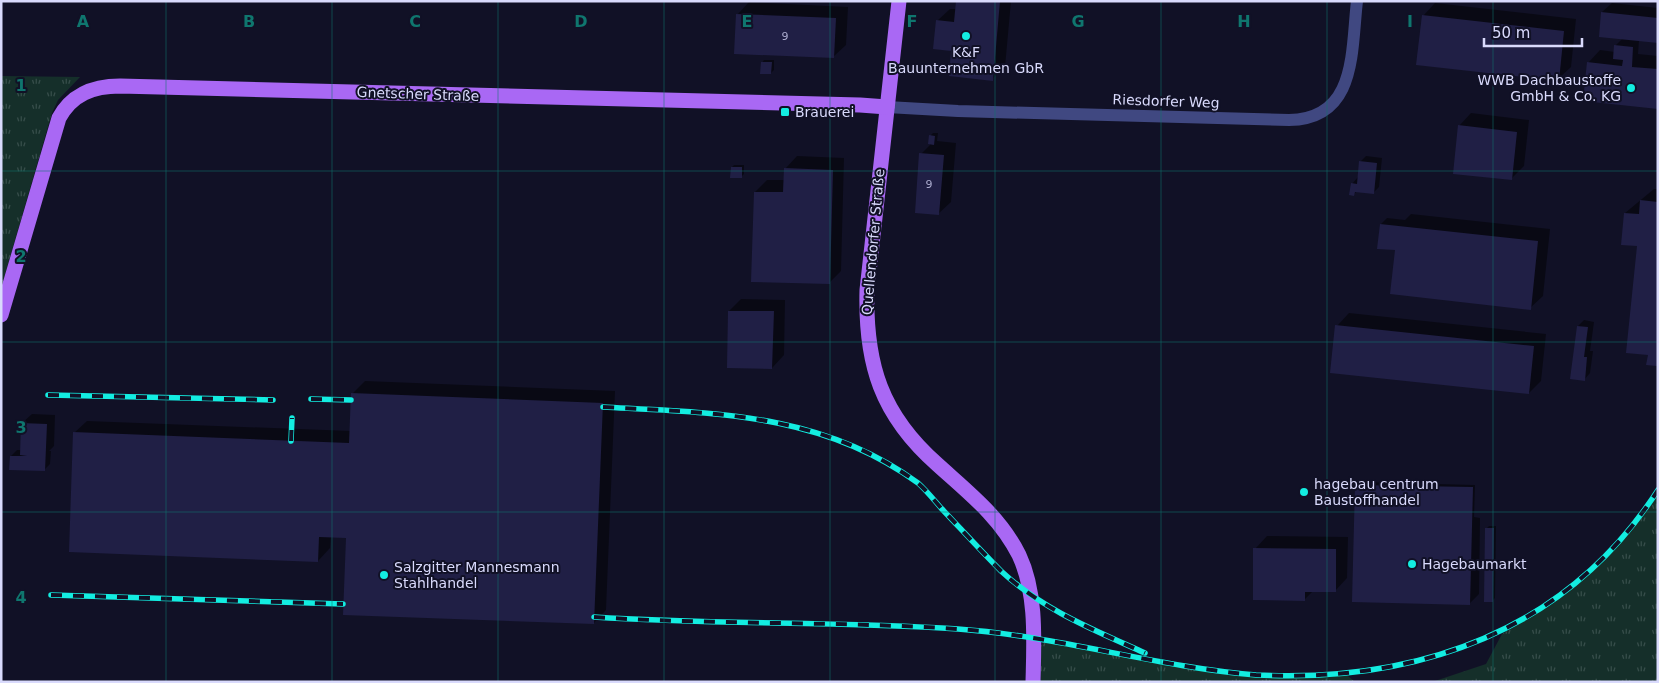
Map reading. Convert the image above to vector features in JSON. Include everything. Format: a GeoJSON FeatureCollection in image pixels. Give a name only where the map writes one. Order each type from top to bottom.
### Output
{"type":"FeatureCollection","features":[{"type":"Feature","properties":{"kind":"main road"},"geometry":{"type":"LineString","coordinates":[[887,107],[899,1]]}},
{"type":"Feature","properties":{"kind":"main road","name":"Gnetscher Straße"},"geometry":{"type":"LineString","coordinates":[[1,315],[59,118],[74,99],[100,87],[887,107]]}},
{"type":"Feature","properties":{"kind":"main road","name":"Quellendorfer Straße"},"geometry":{"type":"LineString","coordinates":[[887,107],[867,290],[866,323],[873,366],[881,390],[900,425],[926,454],[997,520],[1019,556],[1031,596],[1033,682]]}},
{"type":"Feature","properties":{"kind":"street","name":"Riesdorfer Weg"},"geometry":{"type":"LineString","coordinates":[[887,107],[968,112],[1280,120],[1309,118],[1332,106],[1343,91],[1349,69],[1357,1]]}},
{"type":"Feature","properties":{"kind":"green space"},"geometry":{"type":"Polygon","coordinates":[[[1,76],[80,77],[58,100],[52,113],[1,288],[1,76]]]}},
{"type":"Feature","properties":{"kind":"green space"},"geometry":{"type":"Polygon","coordinates":[[[1658,490],[1658,682],[1432,682],[1486,664],[1502,634],[1543,609],[1593,568],[1644,512],[1658,490]]]}},
{"type":"Feature","properties":{"kind":"green space"},"geometry":{"type":"Polygon","coordinates":[[[1046,639],[1163,661],[1257,675],[1348,676],[1355,682],[1040,682],[1041,646],[1046,639]]]}},
{"type":"Feature","properties":{"kind":"building","name":"K&F Bauunternehmen GbR"},"geometry":{"type":"Polygon","coordinates":[[[956,1],[1000,1],[993,81],[949,76],[951,51],[933,49],[936,20],[954,22],[956,1]]]}},
{"type":"Feature","properties":{"kind":"building"},"geometry":{"type":"Polygon","coordinates":[[[1601,12],[1658,18],[1658,43],[1599,37],[1601,12]]]}},
{"type":"Feature","properties":{"kind":"building"},"geometry":{"type":"Polygon","coordinates":[[[736,14],[836,18],[834,58],[734,54],[736,14]]]}},
{"type":"Feature","properties":{"kind":"building"},"geometry":{"type":"Polygon","coordinates":[[[1422,15],[1564,31],[1559,81],[1416,65],[1422,15]]]}},
{"type":"Feature","properties":{"kind":"building"},"geometry":{"type":"Polygon","coordinates":[[[1614,45],[1633,47],[1632,67],[1658,69],[1658,109],[1583,101],[1587,62],[1622,66],[1623,60],[1613,59],[1614,45]]]}},
{"type":"Feature","properties":{"kind":"building"},"geometry":{"type":"Polygon","coordinates":[[[761,62],[772,62],[771,74],[760,74],[761,62]]]}},
{"type":"Feature","properties":{"kind":"building"},"geometry":{"type":"Polygon","coordinates":[[[1458,125],[1517,132],[1512,180],[1453,174],[1458,125]]]}},
{"type":"Feature","properties":{"kind":"building"},"geometry":{"type":"Polygon","coordinates":[[[929,135],[935,136],[934,145],[928,144],[929,135]]]}},
{"type":"Feature","properties":{"kind":"building"},"geometry":{"type":"Polygon","coordinates":[[[919,153],[944,155],[939,215],[915,213],[919,153]]]}},
{"type":"Feature","properties":{"kind":"building"},"geometry":{"type":"Polygon","coordinates":[[[1359,161],[1377,163],[1374,194],[1355,192],[1354,196],[1349,195],[1351,183],[1357,184],[1359,161]]]}},
{"type":"Feature","properties":{"kind":"building"},"geometry":{"type":"Polygon","coordinates":[[[731,167],[742,167],[742,178],[730,178],[731,167]]]}},
{"type":"Feature","properties":{"kind":"building"},"geometry":{"type":"Polygon","coordinates":[[[784,168],[833,170],[830,284],[751,282],[754,192],[783,192],[784,168]]]}},
{"type":"Feature","properties":{"kind":"building"},"geometry":{"type":"Polygon","coordinates":[[[1640,200],[1658,202],[1657,366],[1646,365],[1648,355],[1626,353],[1637,246],[1621,245],[1624,213],[1639,214],[1640,200]]]}},
{"type":"Feature","properties":{"kind":"building"},"geometry":{"type":"Polygon","coordinates":[[[1380,224],[1538,241],[1531,310],[1390,294],[1395,250],[1377,249],[1380,224]]]}},
{"type":"Feature","properties":{"kind":"building"},"geometry":{"type":"Polygon","coordinates":[[[728,311],[774,311],[772,369],[727,368],[728,311]]]}},
{"type":"Feature","properties":{"kind":"building"},"geometry":{"type":"Polygon","coordinates":[[[1335,325],[1534,346],[1529,394],[1330,373],[1335,325]]]}},
{"type":"Feature","properties":{"kind":"building"},"geometry":{"type":"Polygon","coordinates":[[[1577,326],[1588,327],[1584,357],[1587,357],[1585,381],[1570,379],[1577,326]]]}},
{"type":"Feature","properties":{"kind":"building"},"geometry":{"type":"Polygon","coordinates":[[[351,393],[603,403],[594,624],[343,615],[346,538],[319,537],[318,562],[69,552],[73,432],[349,443],[351,393]]]}},
{"type":"Feature","properties":{"kind":"building"},"geometry":{"type":"Polygon","coordinates":[[[21,423],[47,424],[45,471],[9,470],[10,456],[27,456],[20,455],[21,423]]]}},
{"type":"Feature","properties":{"kind":"building","name":"Hagebaumarkt"},"geometry":{"type":"Polygon","coordinates":[[[1355,485],[1473,487],[1470,605],[1352,602],[1355,485]]]}},
{"type":"Feature","properties":{"kind":"building"},"geometry":{"type":"Polygon","coordinates":[[[1485,528],[1494,528],[1493,602],[1484,602],[1485,528]]]}},
{"type":"Feature","properties":{"kind":"building"},"geometry":{"type":"Polygon","coordinates":[[[1253,548],[1336,549],[1336,592],[1305,592],[1305,601],[1253,600],[1253,548]]]}},
{"type":"Feature","properties":{"kind":"railway"},"geometry":{"type":"LineString","coordinates":[[48,395],[273,400]]}},
{"type":"Feature","properties":{"kind":"railway"},"geometry":{"type":"LineString","coordinates":[[311,399],[351,400]]}},
{"type":"Feature","properties":{"kind":"railway"},"geometry":{"type":"LineString","coordinates":[[603,407],[727,415],[767,421],[806,430],[844,442],[882,460],[918,483],[1001,571],[1034,597],[1070,618],[1145,653]]}},
{"type":"Feature","properties":{"kind":"railway"},"geometry":{"type":"LineString","coordinates":[[291,441],[292,418]]}},
{"type":"Feature","properties":{"kind":"railway"},"geometry":{"type":"LineString","coordinates":[[594,617],[958,629],[1033,638],[1181,665],[1256,675],[1316,675],[1375,669],[1431,657],[1484,638],[1534,613],[1580,580],[1621,539],[1658,490]]}},
{"type":"Feature","properties":{"kind":"railway"},"geometry":{"type":"LineString","coordinates":[[51,595],[343,604]]}},
{"type":"Feature","properties":{"kind":"place","name":"K&F Bauunternehmen GbR"},"geometry":{"type":"Point","coordinates":[966,36]}},
{"type":"Feature","properties":{"kind":"place","name":"WWB Dachbaustoffe GmbH & Co. KG"},"geometry":{"type":"Point","coordinates":[1631,88]}},
{"type":"Feature","properties":{"kind":"place","name":"Brauerei"},"geometry":{"type":"Point","coordinates":[785,112]}},
{"type":"Feature","properties":{"kind":"place","name":"hagebau centrum Baustoffhandel"},"geometry":{"type":"Point","coordinates":[1304,492]}},
{"type":"Feature","properties":{"kind":"place","name":"Hagebaumarkt"},"geometry":{"type":"Point","coordinates":[1412,564]}},
{"type":"Feature","properties":{"kind":"place","name":"Salzgitter Mannesmann Stahlhandel"},"geometry":{"type":"Point","coordinates":[384,575]}}]}
